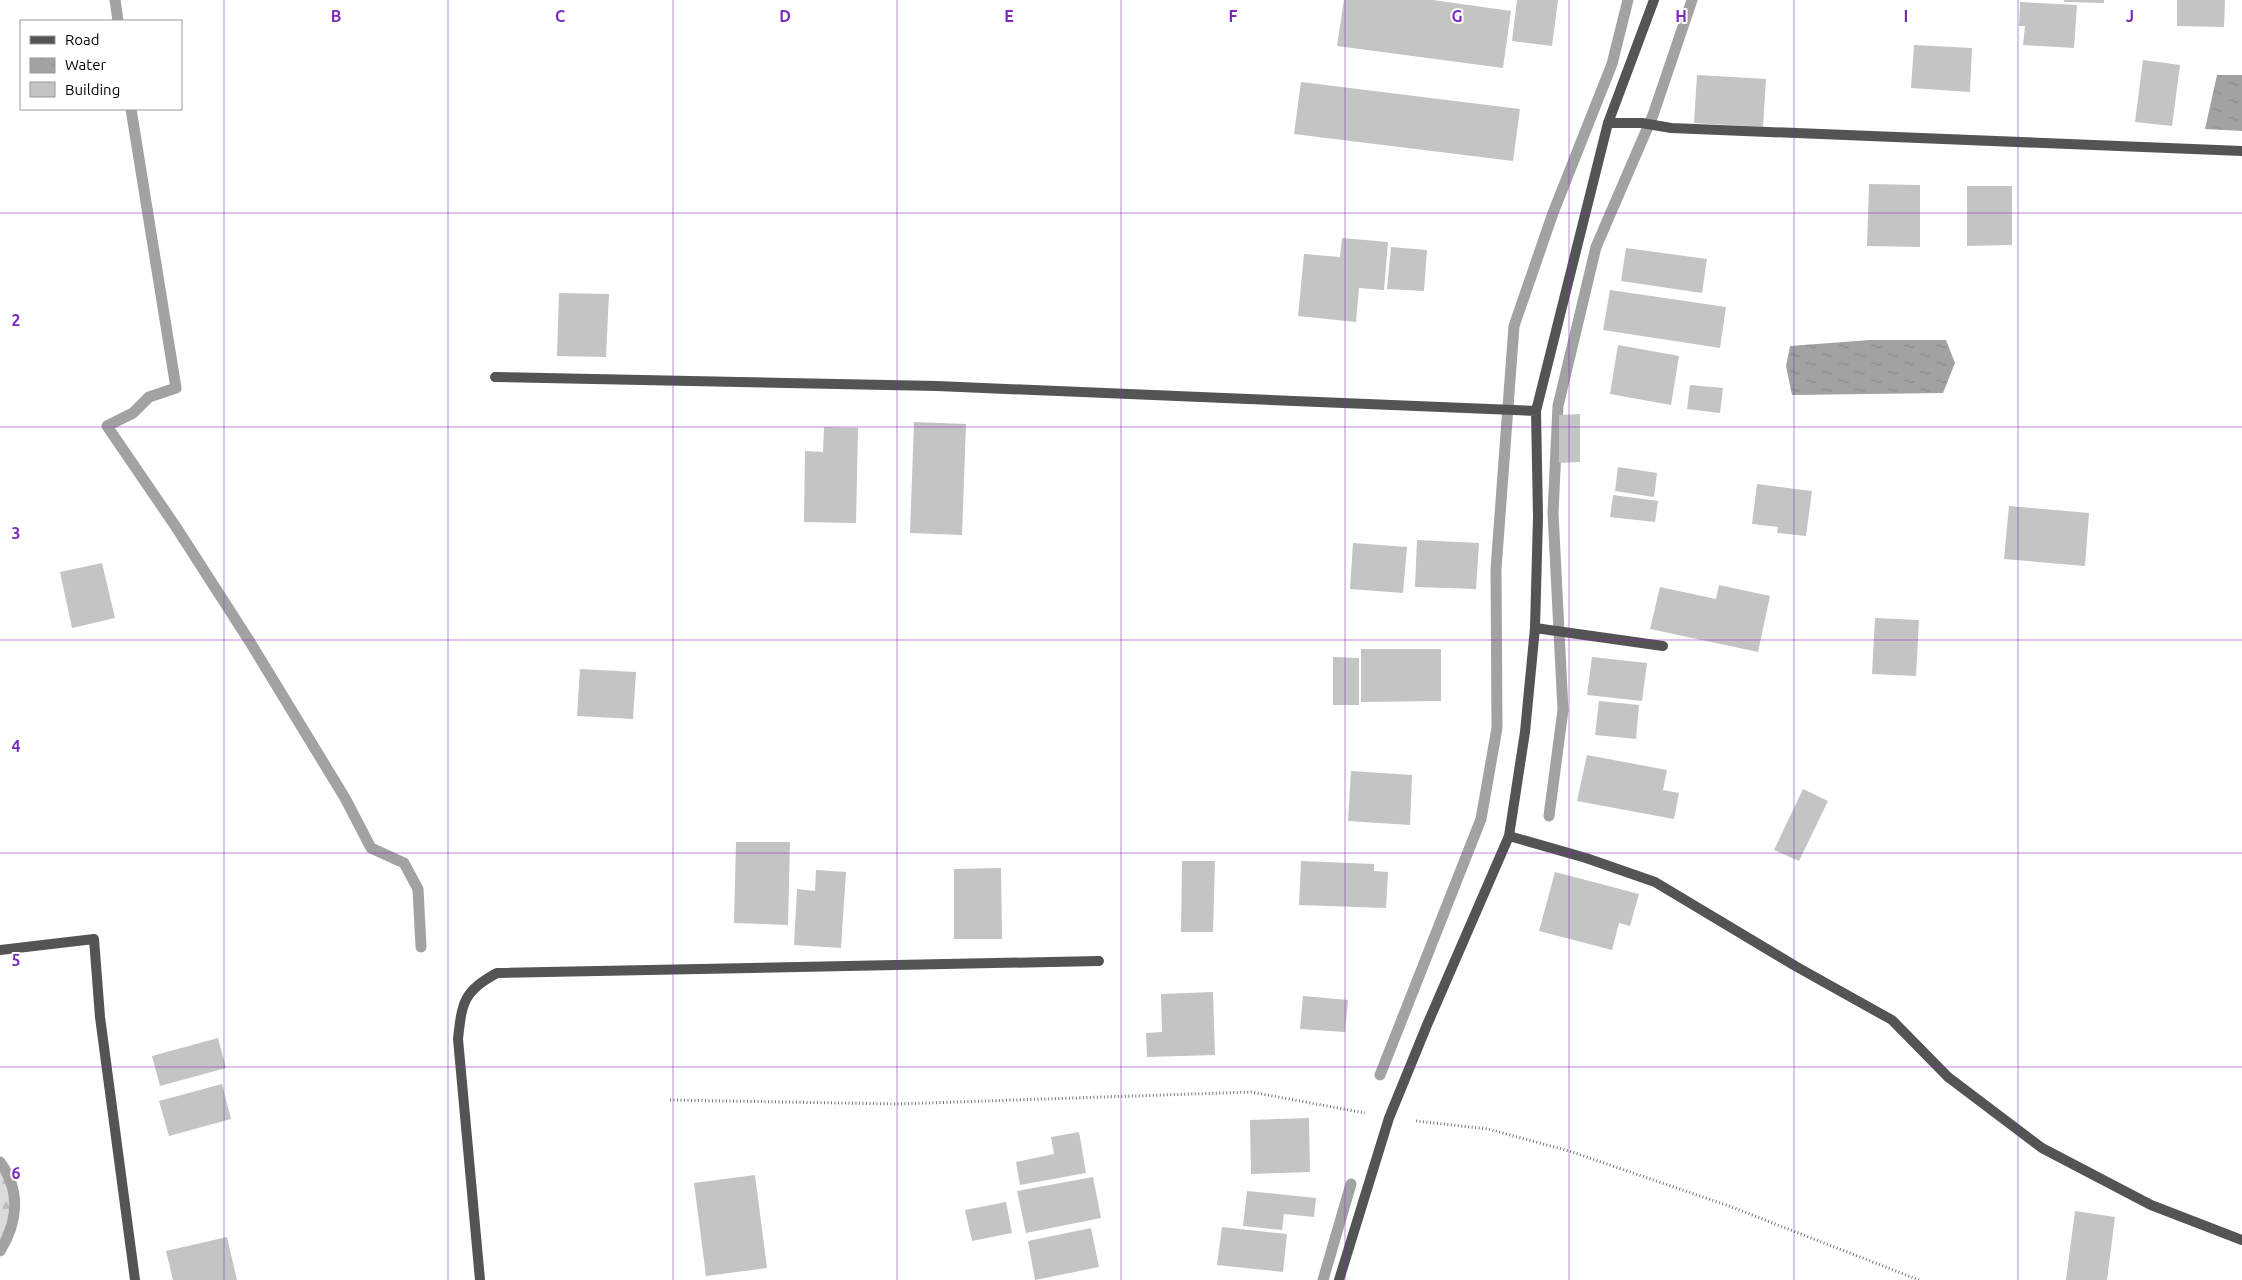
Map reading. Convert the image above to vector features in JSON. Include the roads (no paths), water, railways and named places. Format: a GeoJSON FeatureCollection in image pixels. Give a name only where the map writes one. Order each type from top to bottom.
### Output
{"type":"FeatureCollection","features":[{"type":"Feature","properties":{"kind":"street"},"geometry":{"type":"LineString","coordinates":[[1339,1280],[1389,1118],[1509,836],[1525,732],[1535,628],[1538,517],[1536,411],[1608,123],[1654,0]]}},
{"type":"Feature","properties":{"kind":"street"},"geometry":{"type":"LineString","coordinates":[[1608,123],[1642,123],[1671,128],[2242,151]]}},
{"type":"Feature","properties":{"kind":"street"},"geometry":{"type":"LineString","coordinates":[[495,377],[937,386],[1536,411]]}},
{"type":"Feature","properties":{"kind":"street"},"geometry":{"type":"LineString","coordinates":[[1535,628],[1663,646]]}},
{"type":"Feature","properties":{"kind":"street"},"geometry":{"type":"LineString","coordinates":[[1509,836],[1586,858],[1655,882],[1797,967],[1892,1020],[1948,1077],[2042,1148],[2151,1205],[2242,1240]]}},
{"type":"Feature","properties":{"kind":"street"},"geometry":{"type":"LineString","coordinates":[[0,950],[94,939],[101,1026],[135,1280]]}},
{"type":"Feature","properties":{"kind":"street"},"geometry":{"type":"LineString","coordinates":[[480,1280],[458,1039],[462,1005],[478,983],[497,973],[1099,961]]}},
{"type":"Feature","properties":{"kind":"water"},"geometry":{"type":"Polygon","coordinates":[[[2217,75],[2242,75],[2242,131],[2205,129],[2217,75]]]}},
{"type":"Feature","properties":{"kind":"water"},"geometry":{"type":"Polygon","coordinates":[[[1870,340],[1946,340],[1955,363],[1943,393],[1792,395],[1786,366],[1790,346],[1870,340]]]}},
{"type":"Feature","properties":{"kind":"waterway"},"geometry":{"type":"LineString","coordinates":[[115,0],[118,20]]}},
{"type":"Feature","properties":{"kind":"waterway"},"geometry":{"type":"LineString","coordinates":[[1380,1075],[1481,819],[1497,728],[1496,569],[1514,326],[1553,213],[1612,64],[1628,0]]}},
{"type":"Feature","properties":{"kind":"waterway"},"geometry":{"type":"LineString","coordinates":[[1549,816],[1563,710],[1553,513],[1558,406],[1596,247],[1653,115],[1692,0]]}},
{"type":"Feature","properties":{"kind":"waterway"},"geometry":{"type":"LineString","coordinates":[[131,110],[176,388],[149,397],[133,413],[107,426],[176,527],[250,642],[345,798],[371,848],[404,863],[418,889],[421,947]]}},
{"type":"Feature","properties":{"kind":"waterway"},"geometry":{"type":"LineString","coordinates":[[0,1162],[11,1184],[15,1206],[11,1229],[0,1251]]}},
{"type":"Feature","properties":{"kind":"waterway"},"geometry":{"type":"LineString","coordinates":[[1323,1280],[1351,1184]]}}]}
